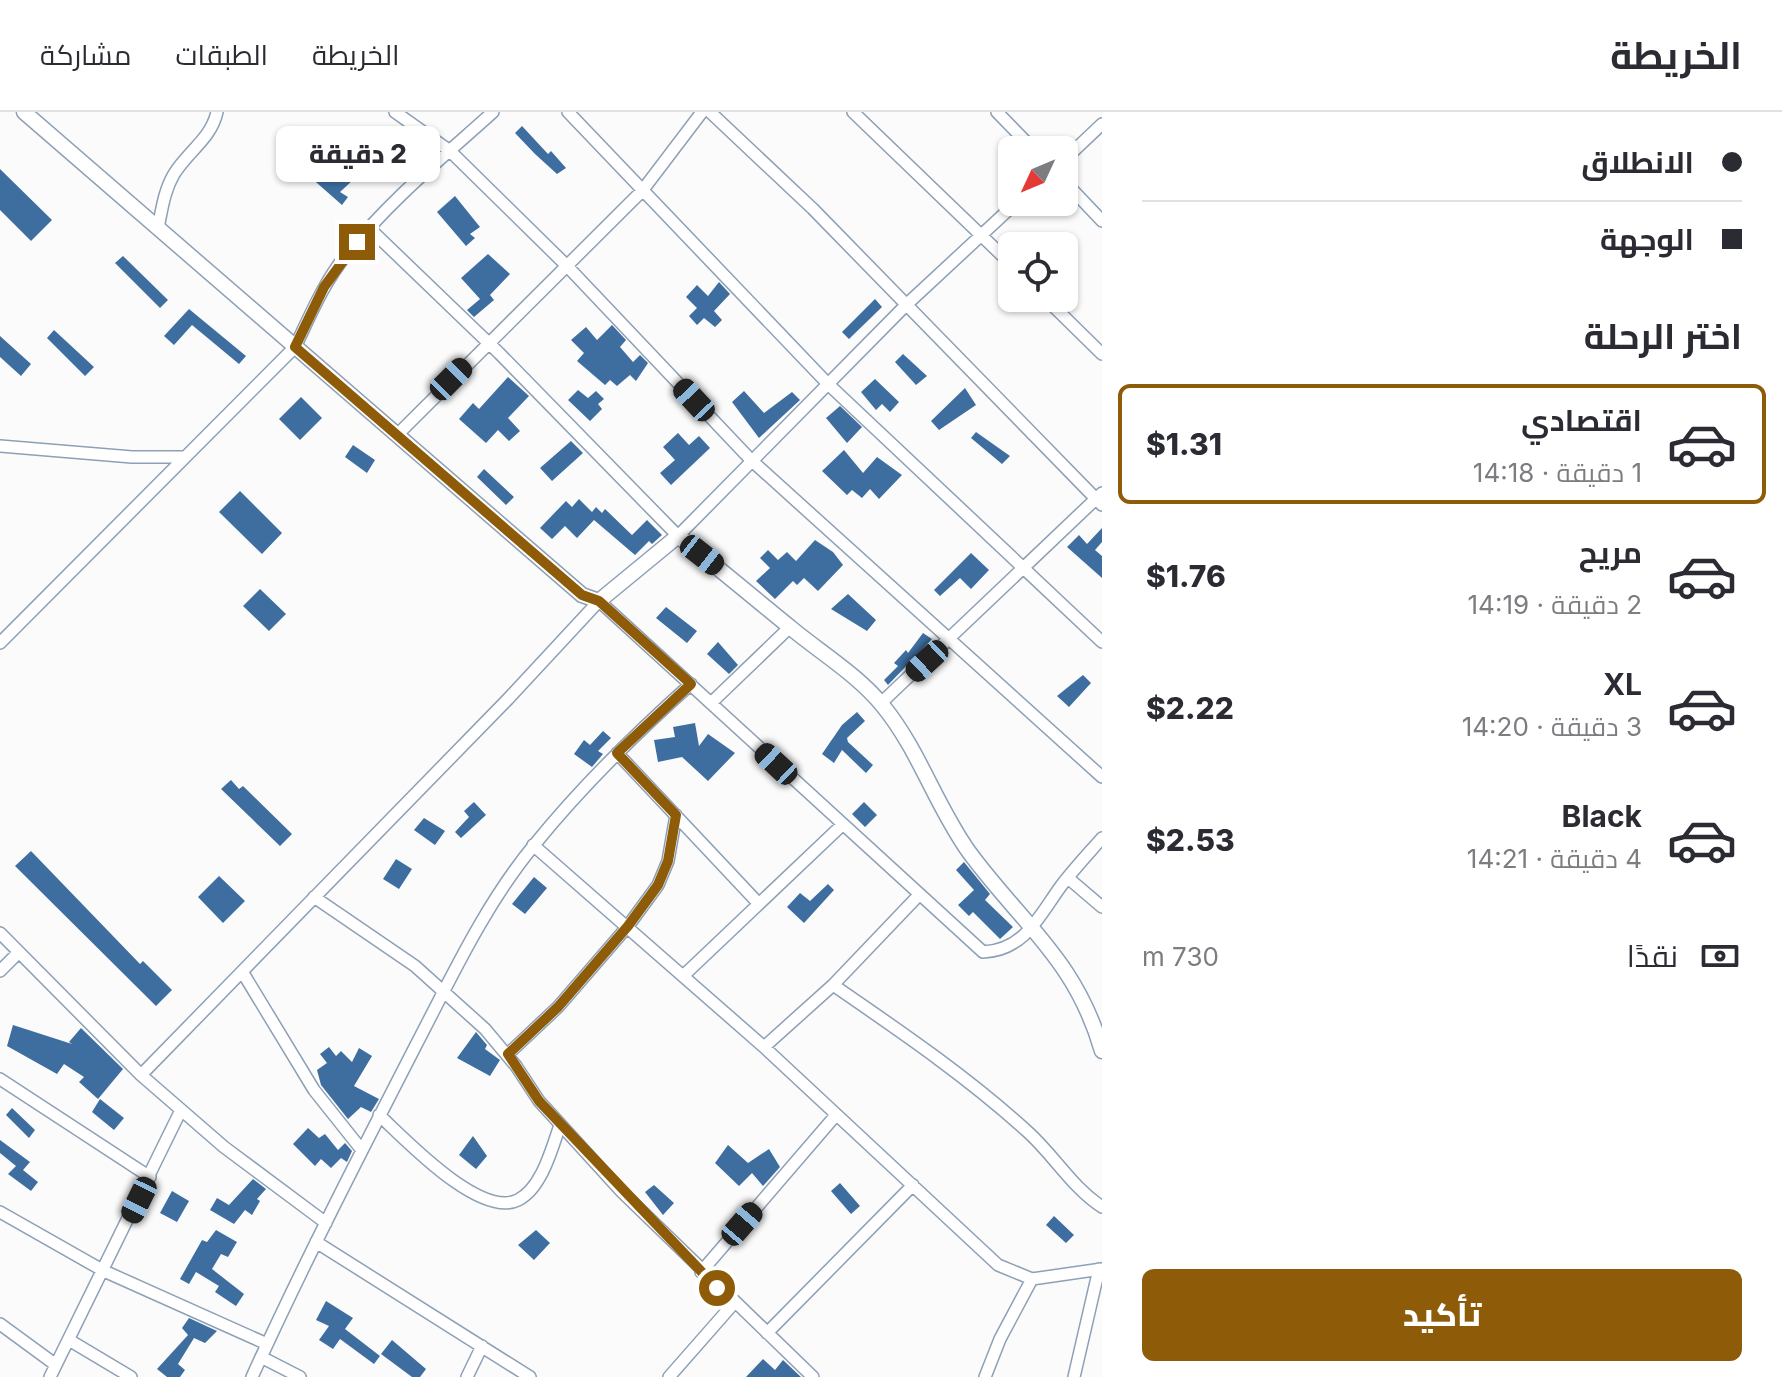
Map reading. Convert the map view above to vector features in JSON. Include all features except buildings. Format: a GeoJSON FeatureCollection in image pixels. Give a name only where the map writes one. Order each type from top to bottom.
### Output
{"type":"FeatureCollection","features":[{"type":"Feature","properties":{"kind":"street"},"geometry":{"type":"LineString","coordinates":[[24,112],[582,595],[599,601],[841,826],[983,952],[1000,951],[1034,927],[1068,878],[1102,838]]}},
{"type":"Feature","properties":{"kind":"street"},"geometry":{"type":"LineString","coordinates":[[158,228],[165,192],[176,171],[210,133],[217,112]]}},
{"type":"Feature","properties":{"kind":"street"},"geometry":{"type":"LineString","coordinates":[[395,112],[450,151],[567,266],[751,460],[1102,777]]}},
{"type":"Feature","properties":{"kind":"street"},"geometry":{"type":"LineString","coordinates":[[0,643],[295,347],[324,287],[369,228],[402,191],[493,112]]}},
{"type":"Feature","properties":{"kind":"street"},"geometry":{"type":"LineString","coordinates":[[568,112],[828,384],[1102,642]]}},
{"type":"Feature","properties":{"kind":"street"},"geometry":{"type":"LineString","coordinates":[[397,435],[642,191],[702,112]]}},
{"type":"Feature","properties":{"kind":"street"},"geometry":{"type":"LineString","coordinates":[[710,112],[813,209],[1100,499],[881,703]]}},
{"type":"Feature","properties":{"kind":"street"},"geometry":{"type":"LineString","coordinates":[[853,112],[998,251]]}},
{"type":"Feature","properties":{"kind":"street"},"geometry":{"type":"LineString","coordinates":[[997,112],[1020,136]]}},
{"type":"Feature","properties":{"kind":"street"},"geometry":{"type":"LineString","coordinates":[[1078,147],[1102,124]]}},
{"type":"Feature","properties":{"kind":"street"},"geometry":{"type":"LineString","coordinates":[[1078,196],[1102,221]]}},
{"type":"Feature","properties":{"kind":"street"},"geometry":{"type":"LineString","coordinates":[[141,1075],[243,973],[599,601],[678,536],[906,305],[1001,216]]}},
{"type":"Feature","properties":{"kind":"street"},"geometry":{"type":"LineString","coordinates":[[369,228],[488,342],[678,536],[881,703],[904,733],[930,787],[969,851],[1034,927],[1074,981],[1093,1018],[1102,1051]]}},
{"type":"Feature","properties":{"kind":"street"},"geometry":{"type":"LineString","coordinates":[[1059,312],[1102,354]]}},
{"type":"Feature","properties":{"kind":"street"},"geometry":{"type":"LineString","coordinates":[[0,446],[132,457],[185,457]]}},
{"type":"Feature","properties":{"kind":"street"},"geometry":{"type":"LineString","coordinates":[[711,703],[790,627]]}},
{"type":"Feature","properties":{"kind":"street"},"geometry":{"type":"LineString","coordinates":[[252,1377],[361,1149],[444,991],[533,845],[617,753],[691,684]]}},
{"type":"Feature","properties":{"kind":"street"},"geometry":{"type":"LineString","coordinates":[[617,753],[759,904]]}},
{"type":"Feature","properties":{"kind":"street"},"geometry":{"type":"LineString","coordinates":[[508,1054],[558,1007],[628,926],[658,885],[668,861],[676,815]]}},
{"type":"Feature","properties":{"kind":"street"},"geometry":{"type":"LineString","coordinates":[[683,976],[841,826]]}},
{"type":"Feature","properties":{"kind":"street"},"geometry":{"type":"LineString","coordinates":[[533,845],[764,1047],[998,1265],[1032,1279],[1101,1269],[1074,1377]]}},
{"type":"Feature","properties":{"kind":"street"},"geometry":{"type":"LineString","coordinates":[[1068,878],[1102,907]]}},
{"type":"Feature","properties":{"kind":"street"},"geometry":{"type":"LineString","coordinates":[[764,1047],[833,985],[918,896]]}},
{"type":"Feature","properties":{"kind":"street"},"geometry":{"type":"LineString","coordinates":[[314,897],[374,935],[444,991],[508,1054],[539,1101],[560,1125],[701,1272],[813,1377]]}},
{"type":"Feature","properties":{"kind":"street"},"geometry":{"type":"LineString","coordinates":[[0,933],[141,1075],[326,1223]]}},
{"type":"Feature","properties":{"kind":"street"},"geometry":{"type":"LineString","coordinates":[[0,971],[19,952]]}},
{"type":"Feature","properties":{"kind":"street"},"geometry":{"type":"LineString","coordinates":[[243,973],[314,1090],[361,1149]]}},
{"type":"Feature","properties":{"kind":"street"},"geometry":{"type":"LineString","coordinates":[[833,985],[917,1042],[1027,1131],[1074,1185],[1102,1207]]}},
{"type":"Feature","properties":{"kind":"street"},"geometry":{"type":"LineString","coordinates":[[0,1079],[150,1177]]}},
{"type":"Feature","properties":{"kind":"street"},"geometry":{"type":"LineString","coordinates":[[50,1377],[181,1110]]}},
{"type":"Feature","properties":{"kind":"street"},"geometry":{"type":"LineString","coordinates":[[379,1115],[452,1180],[498,1203],[519,1199],[536,1180],[560,1125]]}},
{"type":"Feature","properties":{"kind":"street"},"geometry":{"type":"LineString","coordinates":[[701,1272],[836,1115]]}},
{"type":"Feature","properties":{"kind":"street"},"geometry":{"type":"LineString","coordinates":[[767,1333],[913,1185]]}},
{"type":"Feature","properties":{"kind":"street"},"geometry":{"type":"LineString","coordinates":[[0,1212],[104,1271],[267,1344]]}},
{"type":"Feature","properties":{"kind":"street"},"geometry":{"type":"LineString","coordinates":[[316,1242],[530,1377]]}},
{"type":"Feature","properties":{"kind":"street"},"geometry":{"type":"LineString","coordinates":[[985,1377],[1000,1339],[1032,1279]]}},
{"type":"Feature","properties":{"kind":"street"},"geometry":{"type":"LineString","coordinates":[[670,1377],[734,1303]]}},
{"type":"Feature","properties":{"kind":"street"},"geometry":{"type":"LineString","coordinates":[[0,1324],[56,1365]]}},
{"type":"Feature","properties":{"kind":"street"},"geometry":{"type":"LineString","coordinates":[[69,1340],[131,1377]]}},
{"type":"Feature","properties":{"kind":"street"},"geometry":{"type":"LineString","coordinates":[[467,1377],[482,1346]]}},
{"type":"Feature","properties":{"kind":"street"},"geometry":{"type":"LineString","coordinates":[[261,1357],[300,1377]]}},
{"type":"Feature","properties":{"kind":"route"},"geometry":{"type":"LineString","coordinates":[[357,242],[324,287],[295,347],[582,595],[599,601],[691,684],[617,753],[676,815],[668,861],[658,885],[628,926],[558,1007],[508,1054],[539,1101],[622,1192],[717,1288]]}}]}
